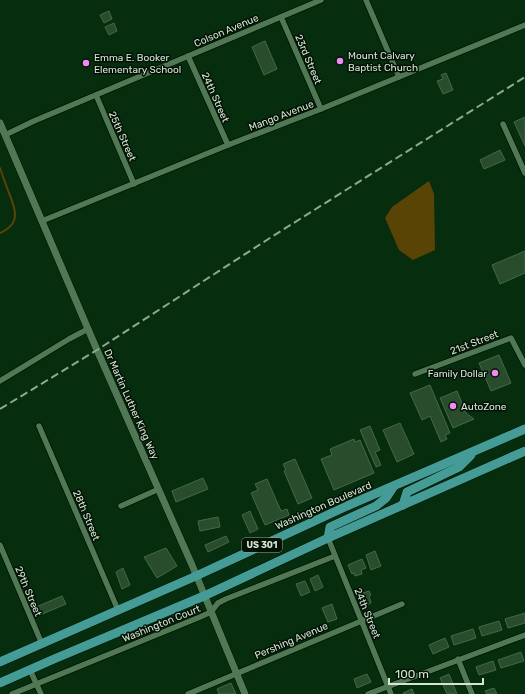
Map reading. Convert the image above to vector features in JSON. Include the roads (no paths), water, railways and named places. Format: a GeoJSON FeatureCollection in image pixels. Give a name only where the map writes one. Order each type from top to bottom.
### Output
{"type":"FeatureCollection","features":[{"type":"Feature","properties":{"kind":"main road","name":"Washington Boulevard"},"geometry":{"type":"LineString","coordinates":[[0,662],[196,576],[346,506],[525,429]]}},
{"type":"Feature","properties":{"kind":"main road","name":"US 301"},"geometry":{"type":"LineString","coordinates":[[0,683],[204,596],[328,538],[525,451]]}},
{"type":"Feature","properties":{"kind":"main road"},"geometry":{"type":"LineString","coordinates":[[403,505],[407,492],[459,467],[473,452]]}},
{"type":"Feature","properties":{"kind":"main road"},"geometry":{"type":"LineString","coordinates":[[328,538],[330,527],[376,506],[386,498],[394,486]]}},
{"type":"Feature","properties":{"kind":"street","name":"Colson Avenue"},"geometry":{"type":"LineString","coordinates":[[5,135],[34,121],[321,0]]}},
{"type":"Feature","properties":{"kind":"street"},"geometry":{"type":"LineString","coordinates":[[366,0],[398,77]]}},
{"type":"Feature","properties":{"kind":"street","name":"23rd Street"},"geometry":{"type":"LineString","coordinates":[[281,17],[321,109]]}},
{"type":"Feature","properties":{"kind":"street","name":"Mango Avenue"},"geometry":{"type":"LineString","coordinates":[[42,222],[525,25]]}},
{"type":"Feature","properties":{"kind":"street","name":"24th Street"},"geometry":{"type":"LineString","coordinates":[[188,56],[228,145]]}},
{"type":"Feature","properties":{"kind":"street","name":"25th Street"},"geometry":{"type":"LineString","coordinates":[[96,95],[134,184]]}},
{"type":"Feature","properties":{"kind":"street","name":"Dr Martin Luther King Way"},"geometry":{"type":"LineString","coordinates":[[0,123],[88,329],[159,489],[245,694]]}},
{"type":"Feature","properties":{"kind":"street"},"geometry":{"type":"LineString","coordinates":[[503,124],[525,174]]}},
{"type":"Feature","properties":{"kind":"street"},"geometry":{"type":"LineString","coordinates":[[0,381],[88,329]]}},
{"type":"Feature","properties":{"kind":"street","name":"21st Street"},"geometry":{"type":"LineString","coordinates":[[415,374],[511,338],[525,365]]}},
{"type":"Feature","properties":{"kind":"street","name":"28th Street"},"geometry":{"type":"LineString","coordinates":[[39,426],[118,610]]}},
{"type":"Feature","properties":{"kind":"street"},"geometry":{"type":"LineString","coordinates":[[121,506],[159,489]]}},
{"type":"Feature","properties":{"kind":"street","name":"24th Street"},"geometry":{"type":"LineString","coordinates":[[328,538],[391,694]]}},
{"type":"Feature","properties":{"kind":"street","name":"29th Street"},"geometry":{"type":"LineString","coordinates":[[0,545],[42,644]]}},
{"type":"Feature","properties":{"kind":"street","name":"Washington Court"},"geometry":{"type":"LineString","coordinates":[[12,694],[200,617],[211,612],[218,603],[335,556]]}},
{"type":"Feature","properties":{"kind":"street","name":"Pershing Avenue"},"geometry":{"type":"LineString","coordinates":[[188,694],[402,604]]}},
{"type":"Feature","properties":{"kind":"street"},"geometry":{"type":"LineString","coordinates":[[368,694],[525,635]]}},
{"type":"Feature","properties":{"kind":"street"},"geometry":{"type":"LineString","coordinates":[[458,659],[472,694]]}},
{"type":"Feature","properties":{"kind":"street"},"geometry":{"type":"LineString","coordinates":[[30,670],[41,694]]}},
{"type":"Feature","properties":{"kind":"waterway"},"geometry":{"type":"LineString","coordinates":[[0,168],[15,211],[14,221],[7,229],[0,233]]}},
{"type":"Feature","properties":{"kind":"railway"},"geometry":{"type":"LineString","coordinates":[[0,409],[97,350],[273,236],[525,77]]}},
{"type":"Feature","properties":{"kind":"place","name":"Mount Calvary Baptist Church"},"geometry":{"type":"Point","coordinates":[340,61]}},
{"type":"Feature","properties":{"kind":"place","name":"Emma E. Booker Elementary School"},"geometry":{"type":"Point","coordinates":[86,63]}},
{"type":"Feature","properties":{"kind":"place","name":"Family Dollar"},"geometry":{"type":"Point","coordinates":[495,373]}},
{"type":"Feature","properties":{"kind":"place","name":"AutoZone"},"geometry":{"type":"Point","coordinates":[453,406]}}]}
